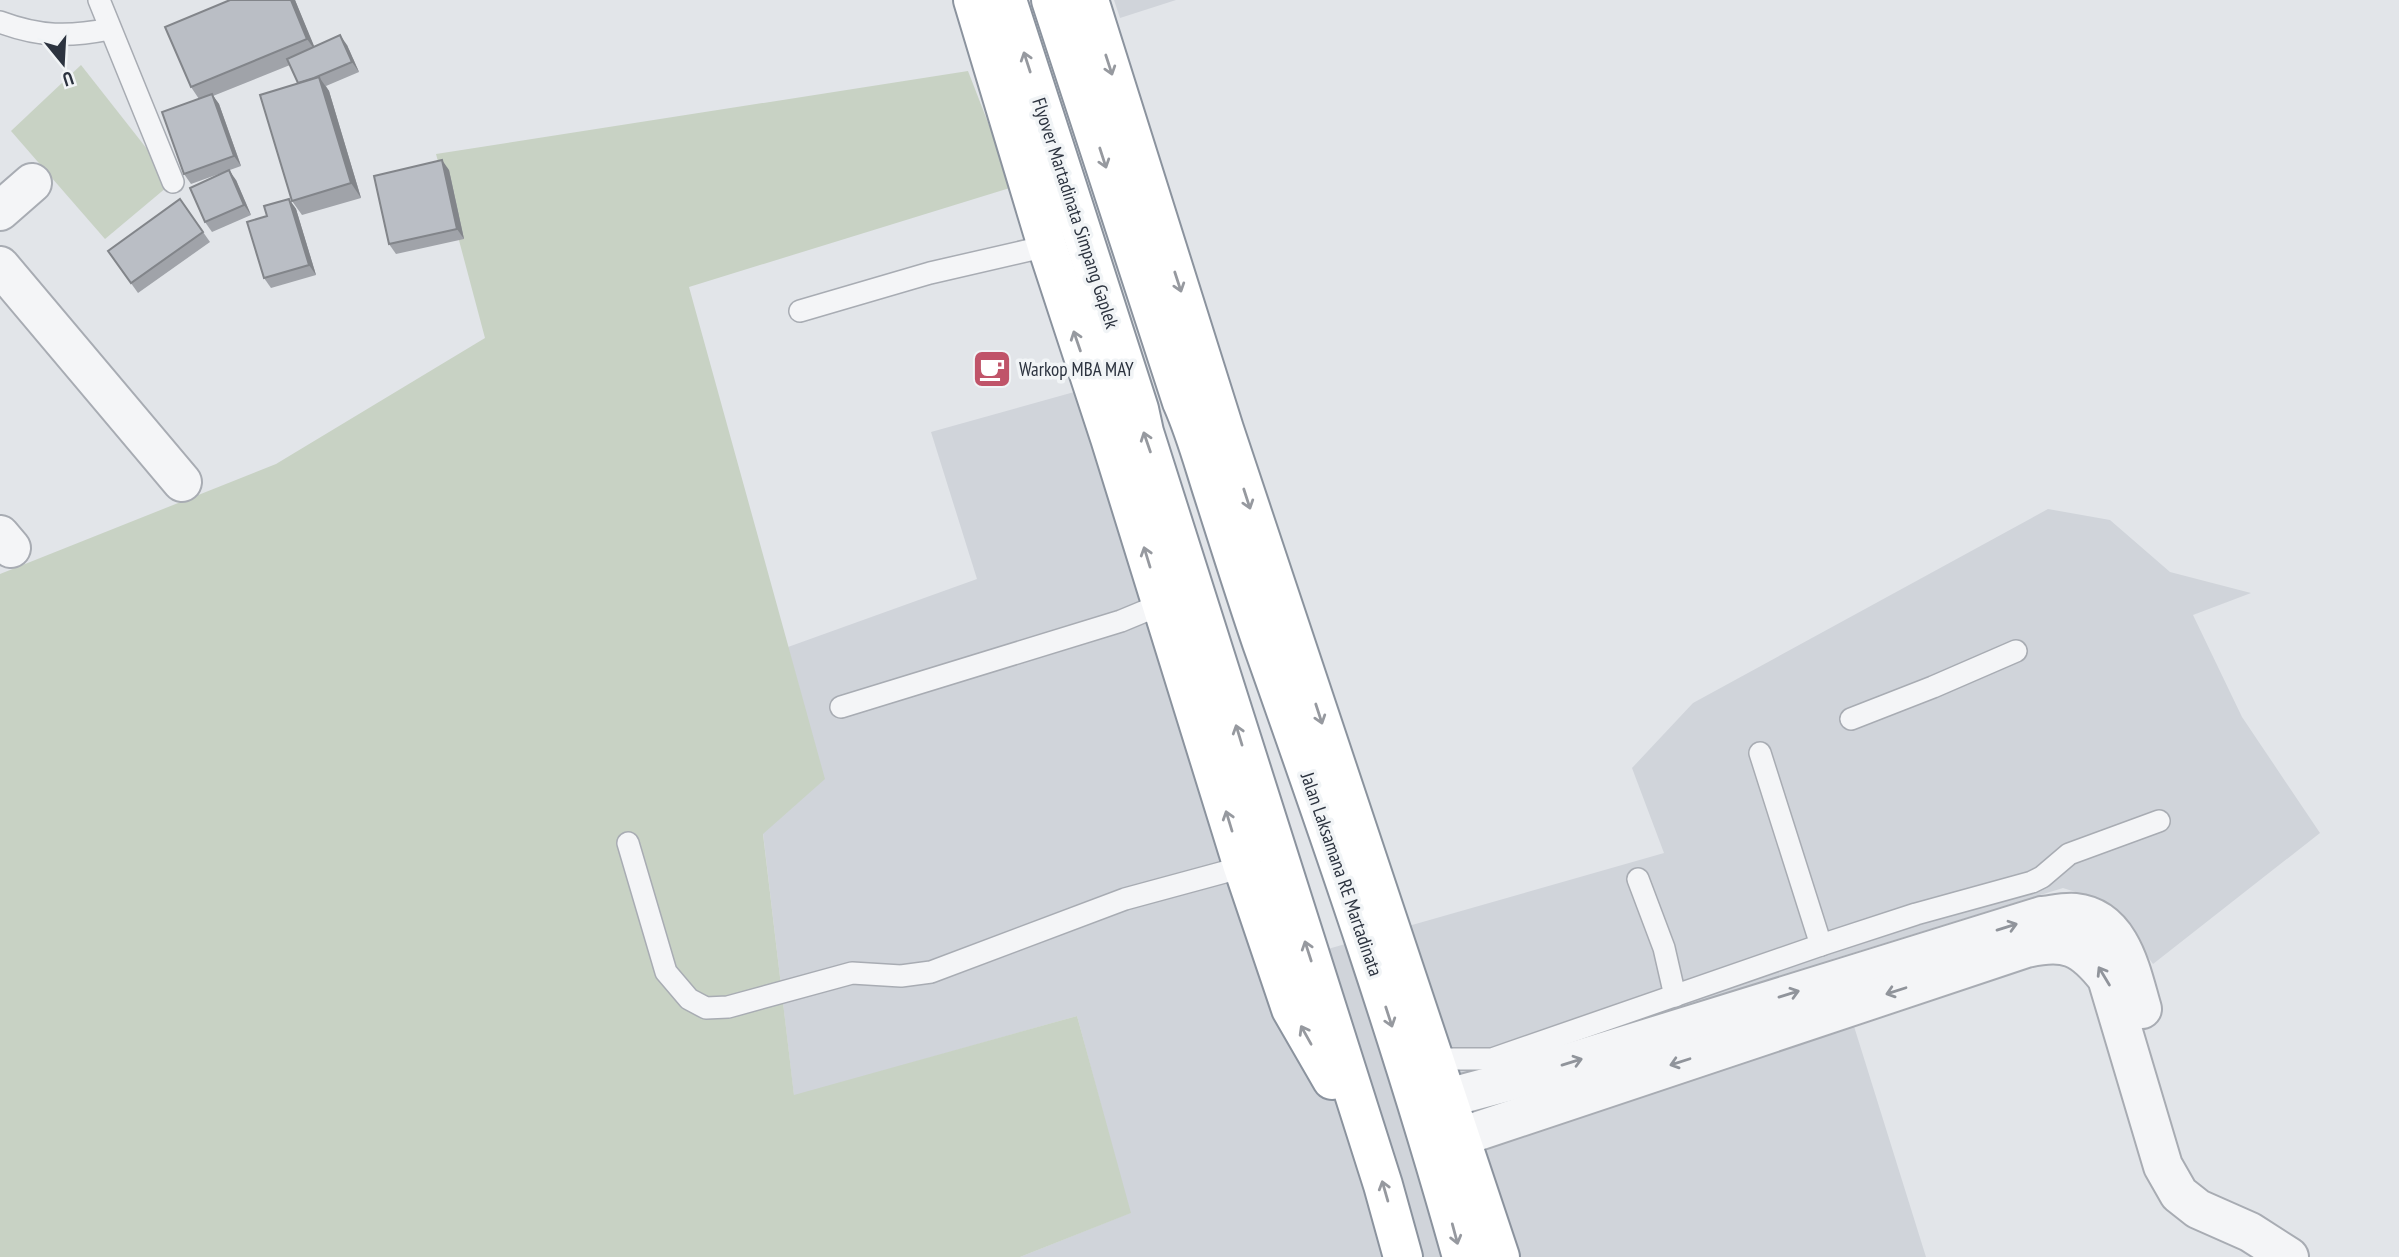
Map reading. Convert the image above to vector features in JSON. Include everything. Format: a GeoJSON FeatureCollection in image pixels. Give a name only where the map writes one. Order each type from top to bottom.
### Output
{"type":"FeatureCollection","features":[{"type":"Feature","properties":{"kind":"highway"},"geometry":{"type":"LineString","coordinates":[[973,0],[1047,246],[1110,438],[1243,867],[1291,1009],[1366,1135],[1404,1257]]}},
{"type":"Feature","properties":{"kind":"highway","name":"Flyover Martadinata Simpang Gaplek"},"geometry":{"type":"LineString","coordinates":[[1007,0],[1139,409],[1366,1135]]}},
{"type":"Feature","properties":{"kind":"highway","name":"Jalan Laksamana RE Martadinata"},"geometry":{"type":"LineString","coordinates":[[1051,0],[1249,604],[1396,1038],[1432,1149],[1462,1257]]}},
{"type":"Feature","properties":{"kind":"highway"},"geometry":{"type":"LineString","coordinates":[[1088,0],[1224,429],[1500,1257]]}},
{"type":"Feature","properties":{"kind":"street"},"geometry":{"type":"LineString","coordinates":[[0,211],[32,183]]}},
{"type":"Feature","properties":{"kind":"street"},"geometry":{"type":"LineString","coordinates":[[0,266],[182,482]]}},
{"type":"Feature","properties":{"kind":"street"},"geometry":{"type":"LineString","coordinates":[[1447,1098],[1520,1078],[2042,916],[2075,913],[2099,922],[2120,942],[2129,964],[2184,1155],[2196,1178],[2250,1232]]}},
{"type":"Feature","properties":{"kind":"street"},"geometry":{"type":"LineString","coordinates":[[1461,1137],[2000,956],[2049,943],[2072,947],[2094,961],[2107,978],[2162,1166],[2179,1194],[2198,1209],[2250,1232],[2289,1257]]}},
{"type":"Feature","properties":{"kind":"lane"},"geometry":{"type":"LineString","coordinates":[[99,0],[173,182]]}},
{"type":"Feature","properties":{"kind":"lane"},"geometry":{"type":"LineString","coordinates":[[0,22],[46,34],[77,35],[110,29]]}},
{"type":"Feature","properties":{"kind":"lane"},"geometry":{"type":"LineString","coordinates":[[800,311],[930,274],[1047,246]]}},
{"type":"Feature","properties":{"kind":"lane"},"geometry":{"type":"LineString","coordinates":[[841,707],[1121,621],[1162,604]]}},
{"type":"Feature","properties":{"kind":"lane"},"geometry":{"type":"LineString","coordinates":[[1851,719],[2016,651]]}},
{"type":"Feature","properties":{"kind":"lane"},"geometry":{"type":"LineString","coordinates":[[1760,753],[1821,945]]}},
{"type":"Feature","properties":{"kind":"lane"},"geometry":{"type":"LineString","coordinates":[[1434,1059],[1492,1059],[1821,945],[2032,881],[2042,877],[2069,855],[2159,821]]}},
{"type":"Feature","properties":{"kind":"lane"},"geometry":{"type":"LineString","coordinates":[[628,843],[666,972],[689,999],[706,1008],[728,1007],[852,973],[901,976],[931,972],[1125,899],[1243,867]]}},
{"type":"Feature","properties":{"kind":"lane"},"geometry":{"type":"LineString","coordinates":[[1638,879],[1664,948],[1675,996]]}},
{"type":"Feature","properties":{"kind":"shaded area"},"geometry":{"type":"Polygon","coordinates":[[[1114,0],[1176,0],[1120,18],[1114,0]]]}},
{"type":"Feature","properties":{"kind":"shaded area"},"geometry":{"type":"Polygon","coordinates":[[[1110,382],[1258,969],[1664,853],[1632,768],[1693,703],[2048,509],[2110,520],[2170,572],[2251,593],[2193,615],[2242,717],[2320,833],[2153,964],[2107,902],[2063,888],[1833,959],[1926,1257],[1020,1257],[1130,1213],[1077,1016],[794,1096],[763,833],[824,779],[788,647],[977,579],[931,432],[1110,382]]]}},
{"type":"Feature","properties":{"kind":"green space"},"geometry":{"type":"Polygon","coordinates":[[[81,65],[173,182],[105,239],[11,131],[81,65]]]}},
{"type":"Feature","properties":{"kind":"green space"},"geometry":{"type":"Polygon","coordinates":[[[968,71],[1013,187],[689,287],[825,779],[763,834],[794,1095],[1077,1016],[1131,1213],[1020,1257],[0,1257],[0,574],[276,464],[485,338],[436,154],[968,71]]]}},
{"type":"Feature","properties":{"kind":"building"},"geometry":{"type":"Polygon","coordinates":[[[230,0],[291,0],[307,39],[191,87],[165,27],[230,0]]]}},
{"type":"Feature","properties":{"kind":"building"},"geometry":{"type":"Polygon","coordinates":[[[340,35],[352,62],[298,83],[287,59],[340,35]]]}},
{"type":"Feature","properties":{"kind":"building"},"geometry":{"type":"Polygon","coordinates":[[[319,77],[351,183],[292,201],[260,95],[319,77]]]}},
{"type":"Feature","properties":{"kind":"building"},"geometry":{"type":"Polygon","coordinates":[[[212,94],[234,156],[184,174],[162,112],[212,94]]]}},
{"type":"Feature","properties":{"kind":"building"},"geometry":{"type":"Polygon","coordinates":[[[442,160],[457,229],[389,244],[374,176],[442,160]]]}},
{"type":"Feature","properties":{"kind":"building"},"geometry":{"type":"Polygon","coordinates":[[[229,170],[244,205],[205,222],[190,188],[229,170]]]}},
{"type":"Feature","properties":{"kind":"building"},"geometry":{"type":"Polygon","coordinates":[[[180,199],[203,232],[131,283],[108,251],[180,199]]]}},
{"type":"Feature","properties":{"kind":"building"},"geometry":{"type":"Polygon","coordinates":[[[289,199],[309,265],[264,278],[247,222],[267,216],[264,206],[289,199]]]}},
{"type":"Feature","properties":{"kind":"place","name":"Warkop MBA MAY"},"geometry":{"type":"Point","coordinates":[992,369]}}]}
